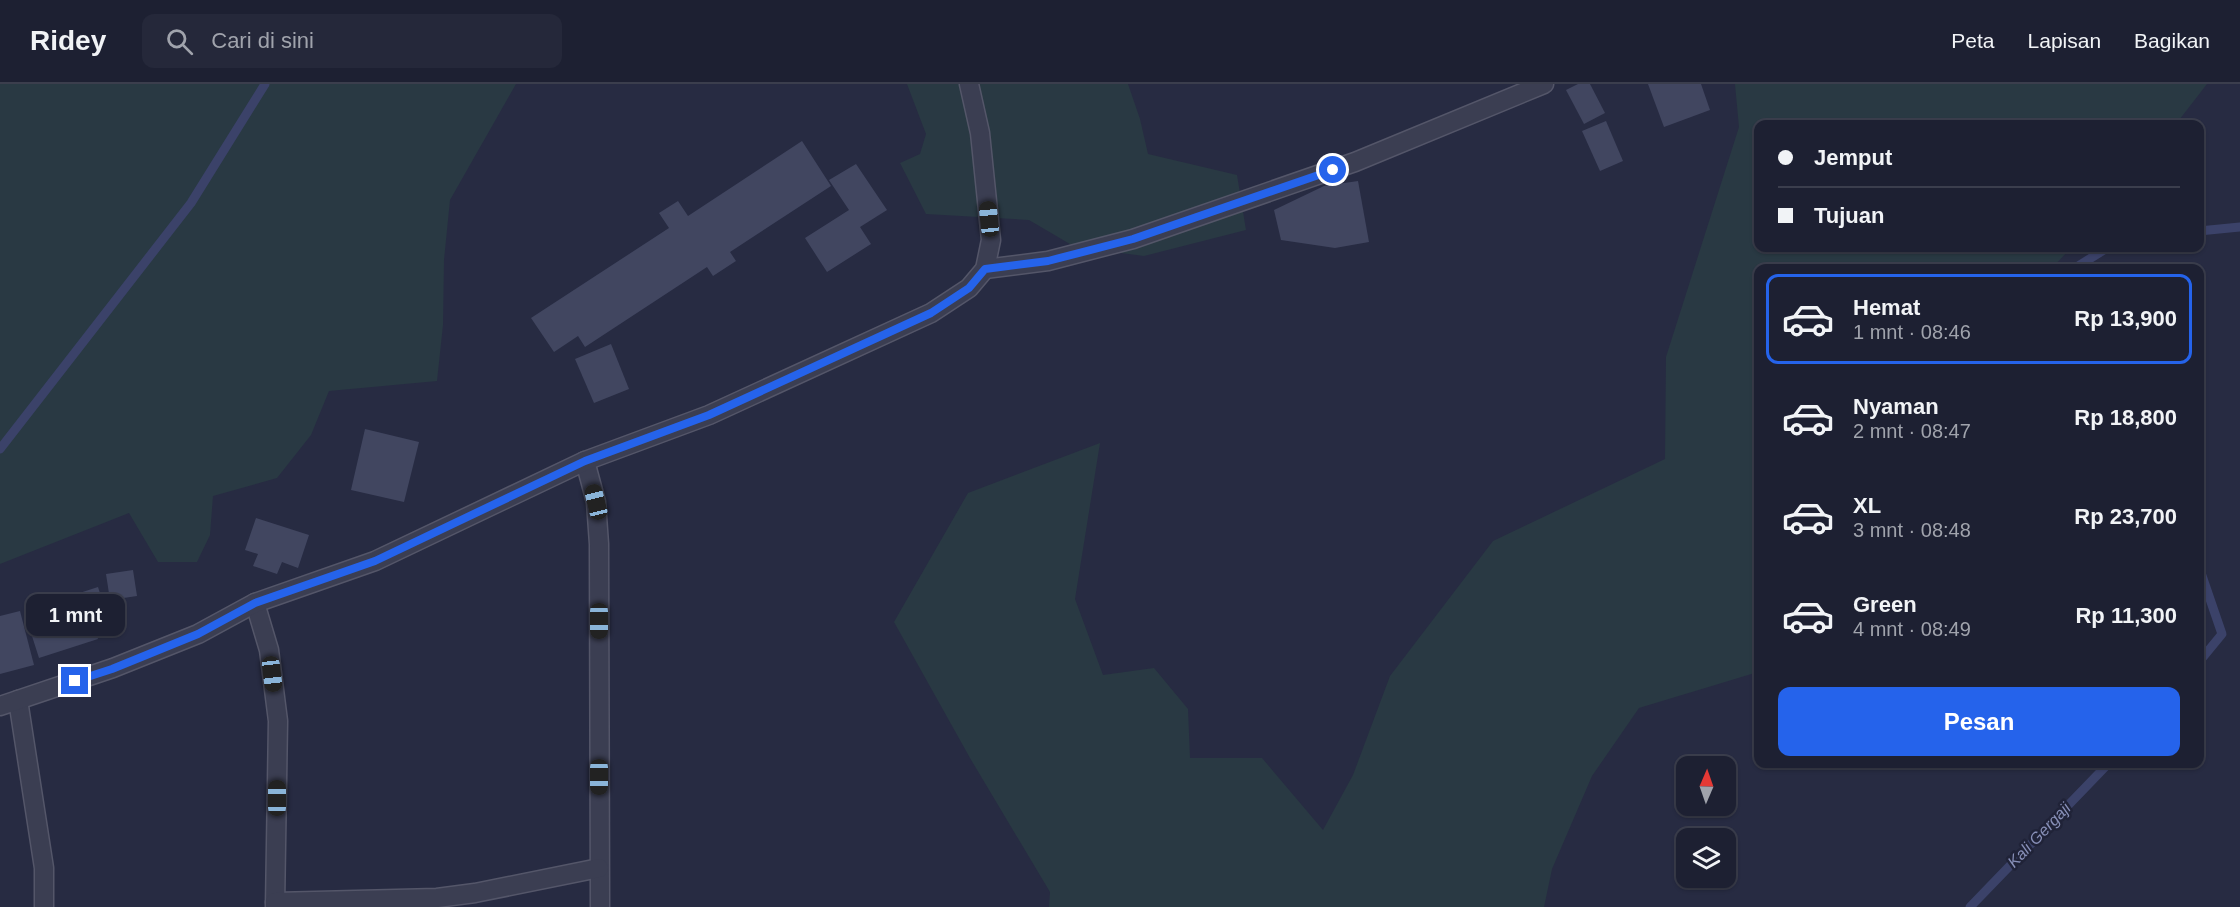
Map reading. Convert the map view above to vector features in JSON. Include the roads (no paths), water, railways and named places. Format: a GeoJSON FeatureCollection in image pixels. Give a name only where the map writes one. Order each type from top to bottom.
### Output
{"type":"FeatureCollection","features":[{"type":"Feature","properties":{"kind":"street"},"geometry":{"type":"LineString","coordinates":[[0,706],[112,669],[198,634],[255,603],[375,561],[585,461],[709,415],[931,313],[969,288],[985,269],[991,240],[980,134],[969,84]]}},
{"type":"Feature","properties":{"kind":"street"},"geometry":{"type":"LineString","coordinates":[[985,269],[1048,261],[1133,239],[1355,162],[1544,84]]}},
{"type":"Feature","properties":{"kind":"street"},"geometry":{"type":"LineString","coordinates":[[585,461],[596,502],[599,544],[600,907]]}},
{"type":"Feature","properties":{"kind":"street"},"geometry":{"type":"LineString","coordinates":[[255,603],[269,650],[278,721],[275,905],[437,898],[474,893],[599,868]]}},
{"type":"Feature","properties":{"kind":"street"},"geometry":{"type":"LineString","coordinates":[[18,700],[44,868],[44,907]]}},
{"type":"Feature","properties":{"kind":"waterway"},"geometry":{"type":"LineString","coordinates":[[0,449],[191,203],[265,84]]}},
{"type":"Feature","properties":{"kind":"waterway","name":"Kali Gergaji"},"geometry":{"type":"LineString","coordinates":[[2204,231],[2240,227]]}},
{"type":"Feature","properties":{"kind":"waterway","name":"Kali Gergaji"},"geometry":{"type":"LineString","coordinates":[[2081,264],[2101,252]]}},
{"type":"Feature","properties":{"kind":"waterway","name":"Kali Gergaji"},"geometry":{"type":"LineString","coordinates":[[2204,582],[2222,634],[2204,656]]}},
{"type":"Feature","properties":{"kind":"waterway","name":"Kali Gergaji"},"geometry":{"type":"LineString","coordinates":[[1970,907],[2104,768]]}}]}
